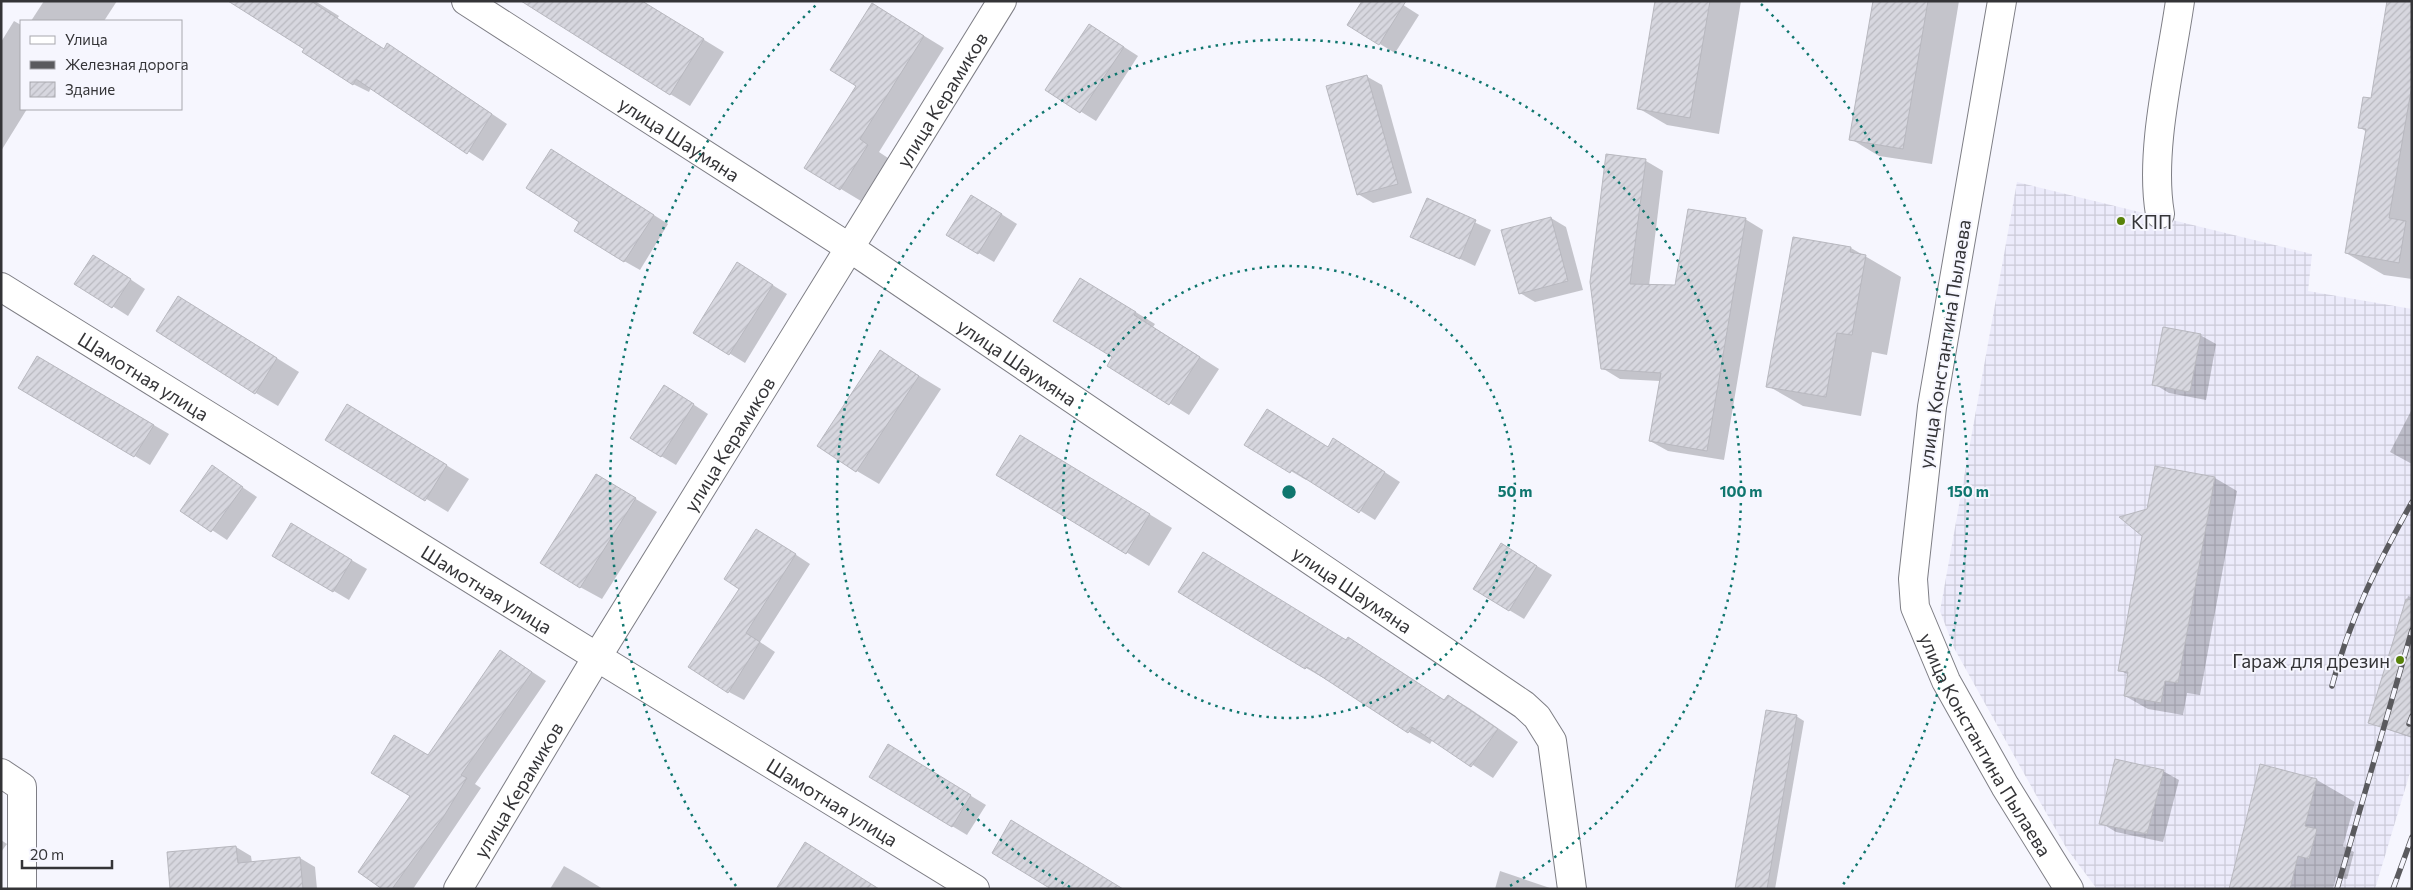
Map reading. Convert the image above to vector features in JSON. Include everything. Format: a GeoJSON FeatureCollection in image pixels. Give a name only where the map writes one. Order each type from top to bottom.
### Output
{"type":"FeatureCollection","features":[{"type":"Feature","properties":{"kind":"street","name":"улица Шаумяна"},"geometry":{"type":"LineString","coordinates":[[466,1],[850,248],[1524,705],[1537,717],[1552,741],[1572,889]]}},
{"type":"Feature","properties":{"kind":"street","name":"улица Керамиков"},"geometry":{"type":"LineString","coordinates":[[458,889],[597,657],[1002,1]]}},
{"type":"Feature","properties":{"kind":"street","name":"улица Константина Пылаева"},"geometry":{"type":"LineString","coordinates":[[2002,1],[1932,407],[1913,579],[1915,607],[1946,681],[2005,786],[2069,889]]}},
{"type":"Feature","properties":{"kind":"street"},"geometry":{"type":"LineString","coordinates":[[2160,214],[2156,193],[2157,160],[2180,1]]}},
{"type":"Feature","properties":{"kind":"street","name":"Шамотная улица"},"geometry":{"type":"LineString","coordinates":[[1,287],[975,889]]}},
{"type":"Feature","properties":{"kind":"street"},"geometry":{"type":"LineString","coordinates":[[1,773],[22,787],[22,889]]}},
{"type":"Feature","properties":{"kind":"shaded area"},"geometry":{"type":"Polygon","coordinates":[[[2017,182],[2312,254],[2308,291],[2412,309],[2412,766],[2375,889],[2097,889],[2067,849],[1954,648],[1940,611],[2017,182]]]}},
{"type":"Feature","properties":{"kind":"building"},"geometry":{"type":"Polygon","coordinates":[[[228,1],[311,1],[384,49],[387,43],[492,114],[467,154],[356,79],[353,85],[302,52],[304,49],[228,1]]]}},
{"type":"Feature","properties":{"kind":"building"},"geometry":{"type":"Polygon","coordinates":[[[521,1],[642,1],[704,39],[670,95],[521,1]]]}},
{"type":"Feature","properties":{"kind":"building"},"geometry":{"type":"Polygon","coordinates":[[[1362,1],[1406,1],[1379,45],[1347,25],[1362,1]]]}},
{"type":"Feature","properties":{"kind":"building"},"geometry":{"type":"Polygon","coordinates":[[[1655,1],[1710,1],[1690,118],[1637,109],[1655,1]]]}},
{"type":"Feature","properties":{"kind":"building"},"geometry":{"type":"Polygon","coordinates":[[[1873,1],[1928,1],[1903,149],[1849,140],[1873,1]]]}},
{"type":"Feature","properties":{"kind":"building"},"geometry":{"type":"Polygon","coordinates":[[[2387,1],[2412,1],[2412,85],[2389,218],[2406,221],[2399,263],[2345,253],[2366,129],[2358,128],[2363,97],[2371,98],[2387,1]]]}},
{"type":"Feature","properties":{"kind":"building"},"geometry":{"type":"Polygon","coordinates":[[[872,3],[924,36],[860,139],[868,145],[840,190],[804,168],[856,86],[830,70],[872,3]]]}},
{"type":"Feature","properties":{"kind":"building"},"geometry":{"type":"Polygon","coordinates":[[[1089,24],[1124,47],[1080,113],[1045,90],[1089,24]]]}},
{"type":"Feature","properties":{"kind":"building"},"geometry":{"type":"Polygon","coordinates":[[[1367,75],[1398,184],[1357,195],[1326,86],[1367,75]]]}},
{"type":"Feature","properties":{"kind":"building"},"geometry":{"type":"Polygon","coordinates":[[[551,149],[654,215],[624,262],[574,231],[579,222],[526,188],[551,149]]]}},
{"type":"Feature","properties":{"kind":"building"},"geometry":{"type":"Polygon","coordinates":[[[1606,154],[1646,159],[1630,284],[1675,285],[1688,209],[1746,218],[1707,451],[1649,441],[1661,373],[1601,369],[1590,282],[1606,154]]]}},
{"type":"Feature","properties":{"kind":"building"},"geometry":{"type":"Polygon","coordinates":[[[971,195],[1002,214],[978,254],[946,235],[971,195]]]}},
{"type":"Feature","properties":{"kind":"building"},"geometry":{"type":"Polygon","coordinates":[[[1427,198],[1476,220],[1460,259],[1410,237],[1427,198]]]}},
{"type":"Feature","properties":{"kind":"building"},"geometry":{"type":"Polygon","coordinates":[[[1551,217],[1568,281],[1519,294],[1501,230],[1551,217]]]}},
{"type":"Feature","properties":{"kind":"building"},"geometry":{"type":"Polygon","coordinates":[[[1793,237],[1851,247],[1850,252],[1866,255],[1852,335],[1837,333],[1826,397],[1766,387],[1793,237]]]}},
{"type":"Feature","properties":{"kind":"building"},"geometry":{"type":"Polygon","coordinates":[[[93,255],[131,279],[112,308],[74,284],[93,255]]]}},
{"type":"Feature","properties":{"kind":"building"},"geometry":{"type":"Polygon","coordinates":[[[737,262],[773,285],[729,355],[693,333],[737,262]]]}},
{"type":"Feature","properties":{"kind":"building"},"geometry":{"type":"Polygon","coordinates":[[[1080,278],[1136,312],[1134,315],[1200,357],[1169,405],[1107,366],[1112,357],[1053,321],[1080,278]]]}},
{"type":"Feature","properties":{"kind":"building"},"geometry":{"type":"Polygon","coordinates":[[[178,296],[277,358],[255,394],[156,331],[178,296]]]}},
{"type":"Feature","properties":{"kind":"building"},"geometry":{"type":"Polygon","coordinates":[[[2163,327],[2201,334],[2190,392],[2152,385],[2163,327]]]}},
{"type":"Feature","properties":{"kind":"building"},"geometry":{"type":"Polygon","coordinates":[[[880,350],[919,376],[856,472],[817,446],[880,350]]]}},
{"type":"Feature","properties":{"kind":"building"},"geometry":{"type":"Polygon","coordinates":[[[37,356],[154,425],[134,457],[18,388],[37,356]]]}},
{"type":"Feature","properties":{"kind":"building"},"geometry":{"type":"Polygon","coordinates":[[[664,385],[694,404],[661,457],[630,438],[664,385]]]}},
{"type":"Feature","properties":{"kind":"building"},"geometry":{"type":"Polygon","coordinates":[[[347,404],[447,465],[425,501],[325,440],[347,404]]]}},
{"type":"Feature","properties":{"kind":"building"},"geometry":{"type":"Polygon","coordinates":[[[1267,409],[1328,447],[1333,438],[1385,472],[1359,513],[1292,470],[1290,473],[1244,445],[1267,409]]]}},
{"type":"Feature","properties":{"kind":"building"},"geometry":{"type":"Polygon","coordinates":[[[1020,435],[1150,514],[1126,554],[996,475],[1020,435]]]}},
{"type":"Feature","properties":{"kind":"building"},"geometry":{"type":"Polygon","coordinates":[[[212,465],[243,487],[211,532],[180,511],[212,465]]]}},
{"type":"Feature","properties":{"kind":"building"},"geometry":{"type":"Polygon","coordinates":[[[2155,466],[2215,477],[2178,683],[2165,681],[2161,703],[2124,696],[2128,672],[2118,671],[2142,536],[2119,517],[2147,509],[2155,466]]]}},
{"type":"Feature","properties":{"kind":"building"},"geometry":{"type":"Polygon","coordinates":[[[596,474],[636,498],[580,588],[540,563],[596,474]]]}},
{"type":"Feature","properties":{"kind":"building"},"geometry":{"type":"Polygon","coordinates":[[[291,523],[352,560],[333,592],[272,556],[291,523]]]}},
{"type":"Feature","properties":{"kind":"building"},"geometry":{"type":"Polygon","coordinates":[[[756,529],[796,554],[746,633],[760,642],[728,693],[688,667],[739,589],[724,579],[756,529]]]}},
{"type":"Feature","properties":{"kind":"building"},"geometry":{"type":"Polygon","coordinates":[[[1501,543],[1537,566],[1509,611],[1473,589],[1501,543]]]}},
{"type":"Feature","properties":{"kind":"building"},"geometry":{"type":"Polygon","coordinates":[[[1203,552],[1346,640],[1348,637],[1444,700],[1448,695],[1498,729],[1471,767],[1412,727],[1408,733],[1307,667],[1305,669],[1178,592],[1203,552]]]}},
{"type":"Feature","properties":{"kind":"building","name":"Гараж для дрезин"},"geometry":{"type":"Polygon","coordinates":[[[2406,599],[2412,600],[2412,737],[2368,723],[2406,599]]]}},
{"type":"Feature","properties":{"kind":"building"},"geometry":{"type":"Polygon","coordinates":[[[500,650],[532,672],[461,775],[467,778],[444,816],[392,889],[382,889],[358,872],[410,796],[371,773],[394,735],[428,755],[500,650]]]}},
{"type":"Feature","properties":{"kind":"building"},"geometry":{"type":"Polygon","coordinates":[[[1766,710],[1797,715],[1767,889],[1735,889],[1766,710]]]}},
{"type":"Feature","properties":{"kind":"building"},"geometry":{"type":"Polygon","coordinates":[[[888,744],[971,795],[952,827],[869,777],[888,744]]]}},
{"type":"Feature","properties":{"kind":"building"},"geometry":{"type":"Polygon","coordinates":[[[2115,759],[2164,770],[2147,834],[2099,824],[2115,759]]]}},
{"type":"Feature","properties":{"kind":"building"},"geometry":{"type":"Polygon","coordinates":[[[2260,764],[2317,779],[2305,826],[2317,829],[2309,859],[2298,856],[2290,889],[2229,889],[2260,764]]]}},
{"type":"Feature","properties":{"kind":"building"},"geometry":{"type":"Polygon","coordinates":[[[1011,820],[1123,889],[1051,889],[992,853],[1011,820]]]}},
{"type":"Feature","properties":{"kind":"building"},"geometry":{"type":"Polygon","coordinates":[[[805,842],[879,889],[776,889],[805,842]]]}},
{"type":"Feature","properties":{"kind":"building"},"geometry":{"type":"Polygon","coordinates":[[[236,846],[238,863],[300,857],[303,889],[170,889],[167,852],[236,846]]]}},
{"type":"Feature","properties":{"kind":"railway"},"geometry":{"type":"LineString","coordinates":[[2332,686],[2356,614],[2388,546],[2412,502]]}},
{"type":"Feature","properties":{"kind":"railway"},"geometry":{"type":"LineString","coordinates":[[2337,889],[2412,630]]}},
{"type":"Feature","properties":{"kind":"railway"},"geometry":{"type":"LineString","coordinates":[[2409,724],[2412,716]]}},
{"type":"Feature","properties":{"kind":"railway"},"geometry":{"type":"LineString","coordinates":[[2393,889],[2412,837]]}},
{"type":"Feature","properties":{"kind":"place","name":"КПП"},"geometry":{"type":"Point","coordinates":[2121,221]}},
{"type":"Feature","properties":{"kind":"place","name":"Гараж для дрезин"},"geometry":{"type":"Point","coordinates":[2400,660]}}]}
